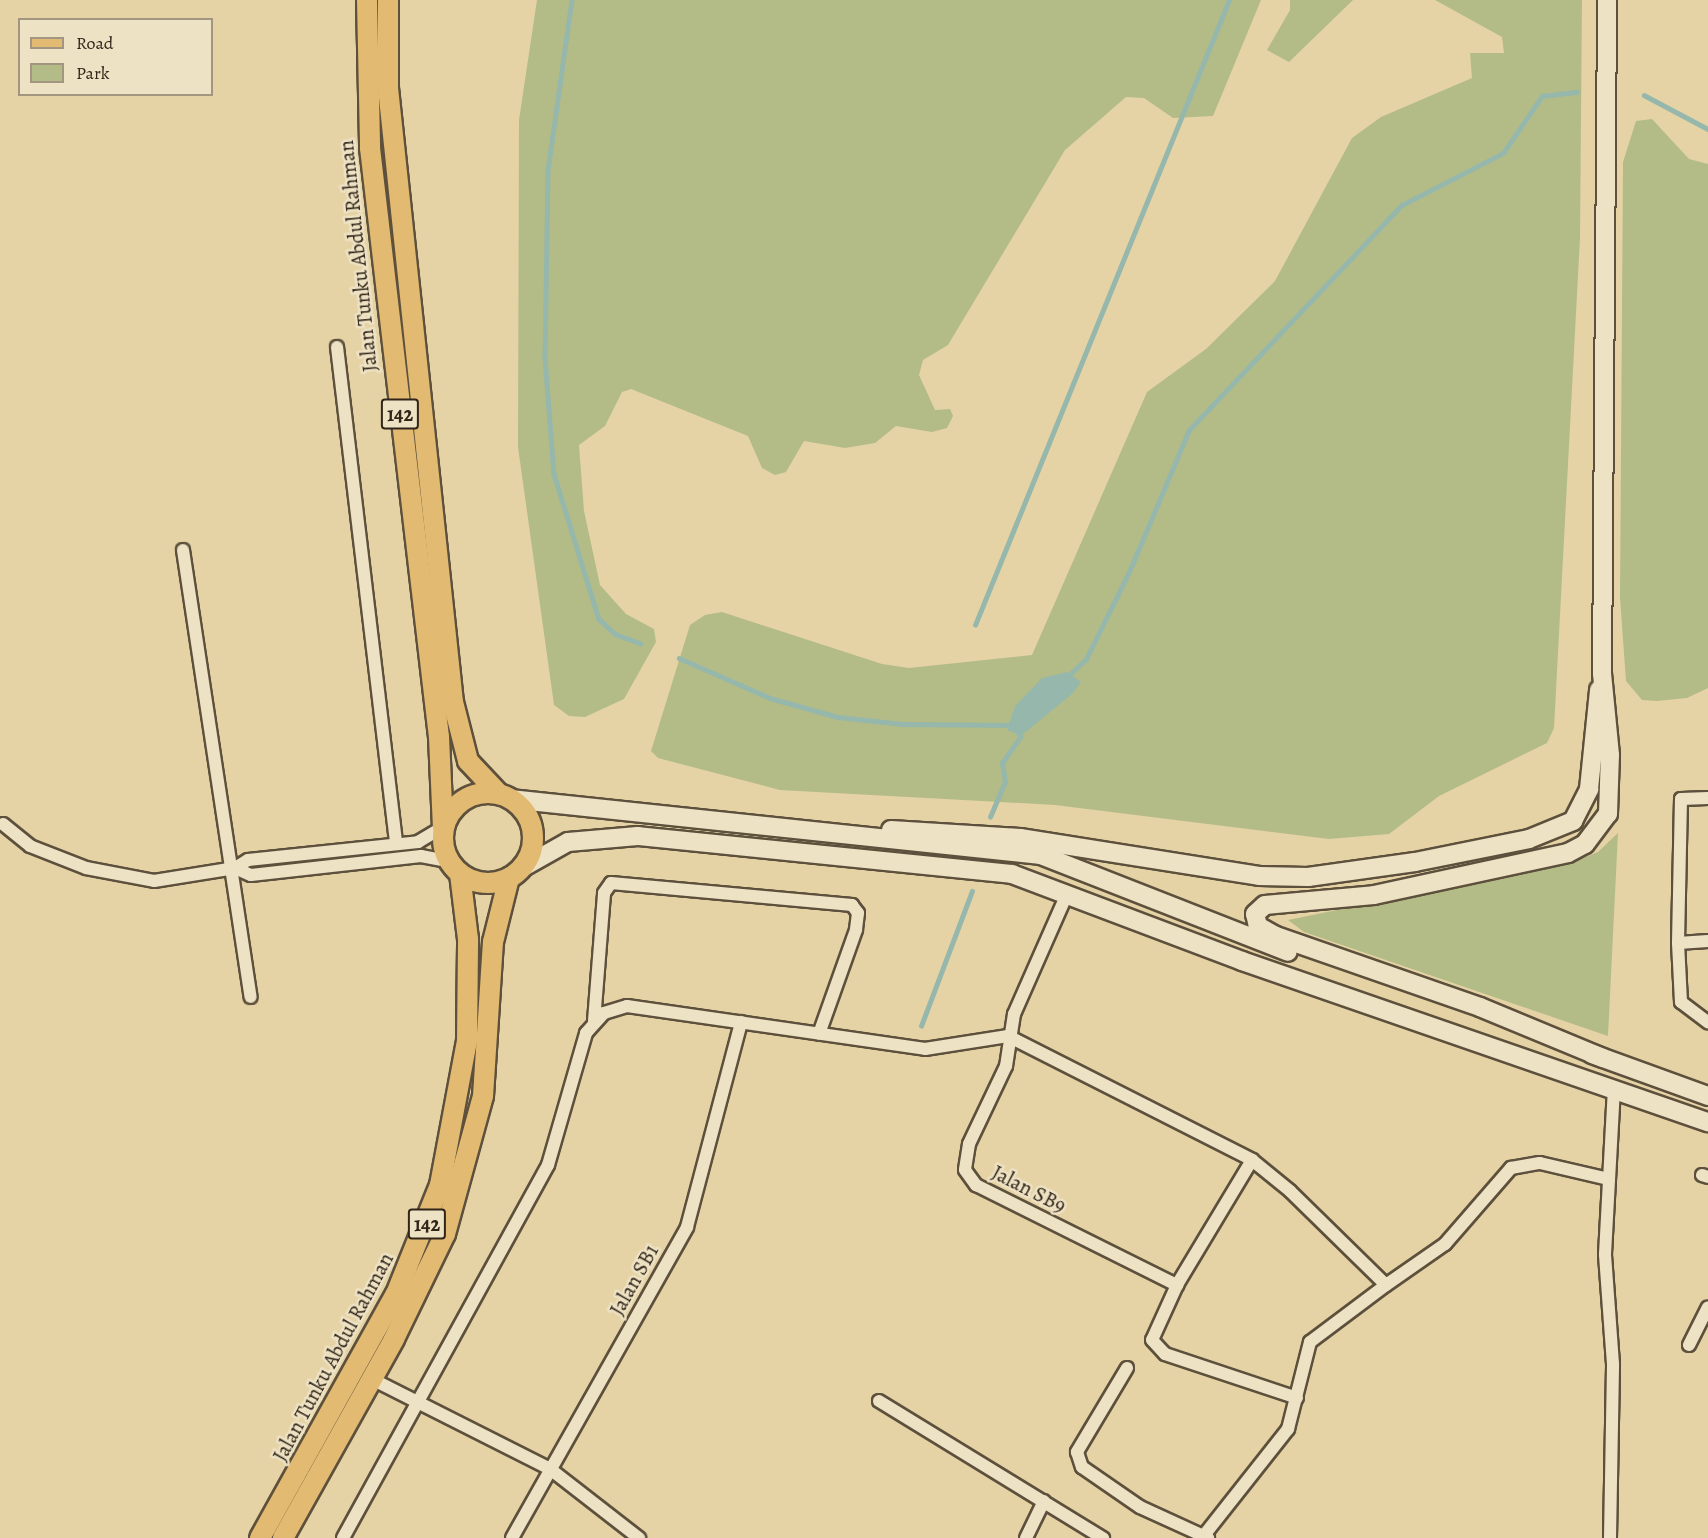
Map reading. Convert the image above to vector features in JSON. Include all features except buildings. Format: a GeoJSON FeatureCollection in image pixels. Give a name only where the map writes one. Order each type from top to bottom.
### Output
{"type":"FeatureCollection","features":[{"type":"Feature","properties":{"kind":"main road","name":"Jalan Tunku Abdul Rahman"},"geometry":{"type":"LineString","coordinates":[[367,0],[370,148],[439,737],[443,827]]}},
{"type":"Feature","properties":{"kind":"main road","name":"142"},"geometry":{"type":"LineString","coordinates":[[388,0],[388,88],[453,702],[468,761],[529,818],[532,831],[515,873]]}},
{"type":"Feature","properties":{"kind":"main road"},"geometry":{"type":"LineString","coordinates":[[1603,1058],[1480,1007],[1276,936],[1258,926],[1255,914],[1265,905],[1374,895],[1539,861],[1585,844],[1608,814],[1611,789],[1602,674],[1606,0]]}},
{"type":"Feature","properties":{"kind":"main road"},"geometry":{"type":"LineString","coordinates":[[811,831],[917,829],[1020,838],[1259,876],[1308,877],[1415,862],[1529,839],[1573,821],[1588,789],[1602,674]]}},
{"type":"Feature","properties":{"kind":"main road"},"geometry":{"type":"LineString","coordinates":[[443,827],[465,800],[504,797],[1041,855],[1250,939],[1603,1058],[1708,1096]]}},
{"type":"Feature","properties":{"kind":"main road","name":"142"},"geometry":{"type":"LineString","coordinates":[[443,827],[443,845],[456,868]]}},
{"type":"Feature","properties":{"kind":"main road"},"geometry":{"type":"LineString","coordinates":[[456,868],[484,883],[515,873],[568,842],[638,836],[1012,874],[1242,961],[1708,1122]]}},
{"type":"Feature","properties":{"kind":"main road","name":"Jalan Tunku Abdul Rahman"},"geometry":{"type":"LineString","coordinates":[[260,1538],[396,1294],[440,1185],[467,1041],[468,939],[456,868]]}},
{"type":"Feature","properties":{"kind":"main road","name":"Jalan Tunku Abdul Rahman"},"geometry":{"type":"LineString","coordinates":[[283,1538],[372,1379],[445,1234],[472,1149],[489,1043],[493,942],[515,873]]}},
{"type":"Feature","properties":{"kind":"street"},"geometry":{"type":"LineString","coordinates":[[337,347],[396,843]]}},
{"type":"Feature","properties":{"kind":"street"},"geometry":{"type":"LineString","coordinates":[[183,550],[235,868],[251,997]]}},
{"type":"Feature","properties":{"kind":"street"},"geometry":{"type":"LineString","coordinates":[[1708,798],[1681,799],[1678,943],[1681,1002],[1708,1022]]}},
{"type":"Feature","properties":{"kind":"street"},"geometry":{"type":"LineString","coordinates":[[3,824],[30,846],[86,868],[154,881],[235,868],[248,860],[418,842],[443,827]]}},
{"type":"Feature","properties":{"kind":"street"},"geometry":{"type":"LineString","coordinates":[[235,868],[251,875],[421,856],[456,868]]}},
{"type":"Feature","properties":{"kind":"street"},"geometry":{"type":"LineString","coordinates":[[343,1538],[548,1165],[594,1021],[604,893],[611,883],[852,905],[858,913],[856,930],[819,1034]]}},
{"type":"Feature","properties":{"kind":"street"},"geometry":{"type":"LineString","coordinates":[[1008,1036],[1067,894]]}},
{"type":"Feature","properties":{"kind":"street"},"geometry":{"type":"LineString","coordinates":[[1678,943],[1708,941]]}},
{"type":"Feature","properties":{"kind":"street"},"geometry":{"type":"LineString","coordinates":[[594,1021],[627,1006],[925,1049],[1008,1036],[1252,1160],[1386,1285]]}},
{"type":"Feature","properties":{"kind":"street","name":"Jalan SB1"},"geometry":{"type":"LineString","coordinates":[[512,1538],[687,1227],[741,1022]]}},
{"type":"Feature","properties":{"kind":"street","name":"Jalan SB9"},"geometry":{"type":"LineString","coordinates":[[1008,1036],[1003,1073],[965,1159],[969,1179],[1177,1285]]}},
{"type":"Feature","properties":{"kind":"street"},"geometry":{"type":"LineString","coordinates":[[1610,1538],[1609,1179],[1614,1090]]}},
{"type":"Feature","properties":{"kind":"street"},"geometry":{"type":"LineString","coordinates":[[1252,1160],[1151,1333],[1158,1350],[1297,1398]]}},
{"type":"Feature","properties":{"kind":"street"},"geometry":{"type":"LineString","coordinates":[[1127,1368],[1077,1452],[1082,1467],[1140,1507],[1205,1537],[1280,1442],[1297,1398],[1310,1342],[1445,1244],[1511,1168],[1540,1163],[1609,1179]]}},
{"type":"Feature","properties":{"kind":"street"},"geometry":{"type":"LineString","coordinates":[[1689,1345],[1708,1307]]}},
{"type":"Feature","properties":{"kind":"street"},"geometry":{"type":"LineString","coordinates":[[372,1379],[550,1469],[639,1538]]}},
{"type":"Feature","properties":{"kind":"street"},"geometry":{"type":"LineString","coordinates":[[879,1401],[1103,1538]]}},
{"type":"Feature","properties":{"kind":"street"},"geometry":{"type":"LineString","coordinates":[[1026,1538],[1044,1501]]}},
{"type":"Feature","properties":{"kind":"green space"},"geometry":{"type":"Polygon","coordinates":[[[537,0],[1261,0],[1213,116],[1173,118],[1144,98],[1126,97],[1065,150],[948,345],[923,360],[919,375],[935,410],[950,409],[953,416],[947,428],[932,432],[896,426],[875,443],[845,448],[804,441],[786,472],[775,475],[762,468],[748,436],[631,389],[622,392],[605,426],[579,445],[584,511],[600,585],[626,614],[654,629],[656,642],[624,699],[585,717],[569,716],[554,705],[518,447],[519,120],[537,0]]]}},
{"type":"Feature","properties":{"kind":"green space"},"geometry":{"type":"Polygon","coordinates":[[[1290,0],[1353,0],[1289,62],[1267,50],[1290,10],[1290,0]]]}},
{"type":"Feature","properties":{"kind":"green space"},"geometry":{"type":"Polygon","coordinates":[[[1435,0],[1582,0],[1580,238],[1554,728],[1547,743],[1439,796],[1389,834],[1329,839],[1055,805],[780,790],[658,758],[651,751],[690,625],[705,615],[722,612],[882,664],[909,668],[1032,655],[1147,392],[1206,349],[1275,281],[1352,138],[1381,117],[1472,78],[1470,53],[1504,53],[1502,37],[1435,0]]]}},
{"type":"Feature","properties":{"kind":"green space"},"geometry":{"type":"Polygon","coordinates":[[[1652,119],[1689,159],[1708,164],[1708,688],[1687,698],[1657,701],[1642,700],[1626,681],[1620,598],[1623,162],[1636,121],[1652,119]]]}},
{"type":"Feature","properties":{"kind":"green space"},"geometry":{"type":"Polygon","coordinates":[[[1618,833],[1608,1036],[1304,932],[1288,920],[1573,862],[1598,852],[1618,833]]]}},
{"type":"Feature","properties":{"kind":"water"},"geometry":{"type":"Polygon","coordinates":[[[1067,672],[1081,682],[1072,694],[1022,735],[1007,730],[1015,706],[1042,678],[1067,672]]]}},
{"type":"Feature","properties":{"kind":"waterway"},"geometry":{"type":"LineString","coordinates":[[572,0],[548,171],[545,358],[554,474],[599,619],[615,634],[640,643]]}},
{"type":"Feature","properties":{"kind":"waterway"},"geometry":{"type":"LineString","coordinates":[[975,625],[1229,0]]}},
{"type":"Feature","properties":{"kind":"waterway"},"geometry":{"type":"LineString","coordinates":[[1068,676],[1086,659],[1129,572],[1189,430],[1402,205],[1503,153],[1542,96],[1577,92]]}},
{"type":"Feature","properties":{"kind":"waterway"},"geometry":{"type":"LineString","coordinates":[[1644,95],[1708,129]]}},
{"type":"Feature","properties":{"kind":"waterway"},"geometry":{"type":"LineString","coordinates":[[679,658],[770,698],[838,717],[903,724],[1013,725]]}},
{"type":"Feature","properties":{"kind":"waterway"},"geometry":{"type":"LineString","coordinates":[[990,817],[1005,782],[1002,763],[1020,737],[1016,730]]}},
{"type":"Feature","properties":{"kind":"waterway"},"geometry":{"type":"LineString","coordinates":[[921,1026],[972,891]]}}]}
